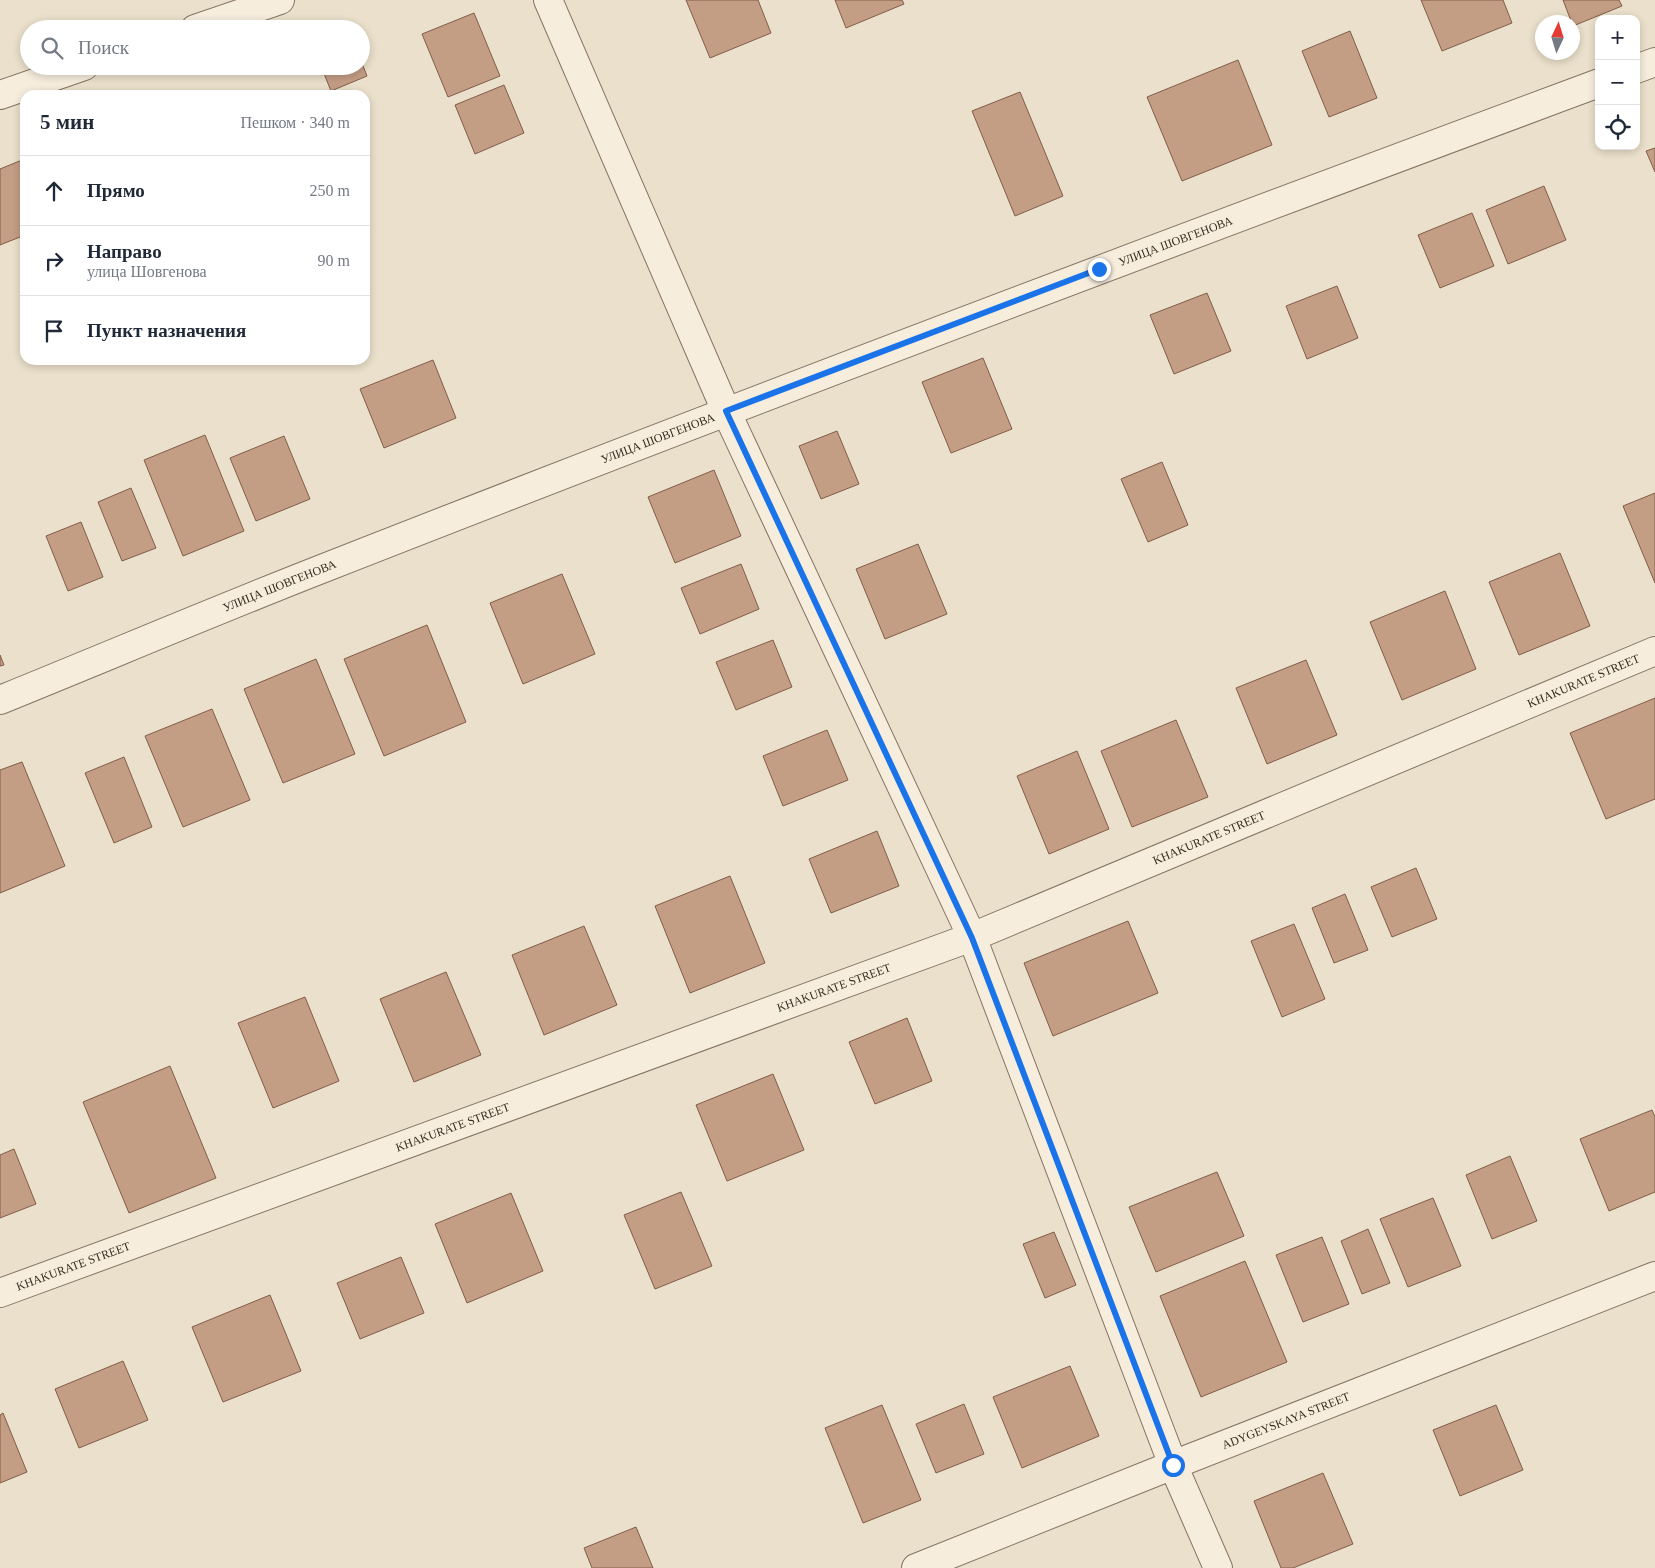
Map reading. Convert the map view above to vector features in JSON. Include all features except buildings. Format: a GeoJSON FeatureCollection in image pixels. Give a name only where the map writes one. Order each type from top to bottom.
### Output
{"type":"FeatureCollection","features":[{"type":"Feature","properties":{"kind":"street"},"geometry":{"type":"LineString","coordinates":[[221,20],[280,0]]}},
{"type":"Feature","properties":{"kind":"street"},"geometry":{"type":"LineString","coordinates":[[548,0],[726,411],[972,938],[1173,1465],[1218,1568]]}},
{"type":"Feature","properties":{"kind":"street"},"geometry":{"type":"LineString","coordinates":[[1640,68],[1655,62]]}},
{"type":"Feature","properties":{"kind":"street"},"geometry":{"type":"LineString","coordinates":[[0,95],[58,75]]}},
{"type":"Feature","properties":{"kind":"street","name":"УЛИЦА ШОВГЕНОВА"},"geometry":{"type":"LineString","coordinates":[[0,700],[315,572],[726,411],[1595,84]]}},
{"type":"Feature","properties":{"kind":"street","name":"KHAKURATE STREET"},"geometry":{"type":"LineString","coordinates":[[0,1293],[972,938],[1655,651]]}},
{"type":"Feature","properties":{"kind":"street","name":"ADYGEYSKAYA STREET"},"geometry":{"type":"LineString","coordinates":[[916,1568],[1655,1276]]}},
{"type":"Feature","properties":{"kind":"route"},"geometry":{"type":"LineString","coordinates":[[1099,269],[726,411],[972,938],[1173,1465]]}}]}
